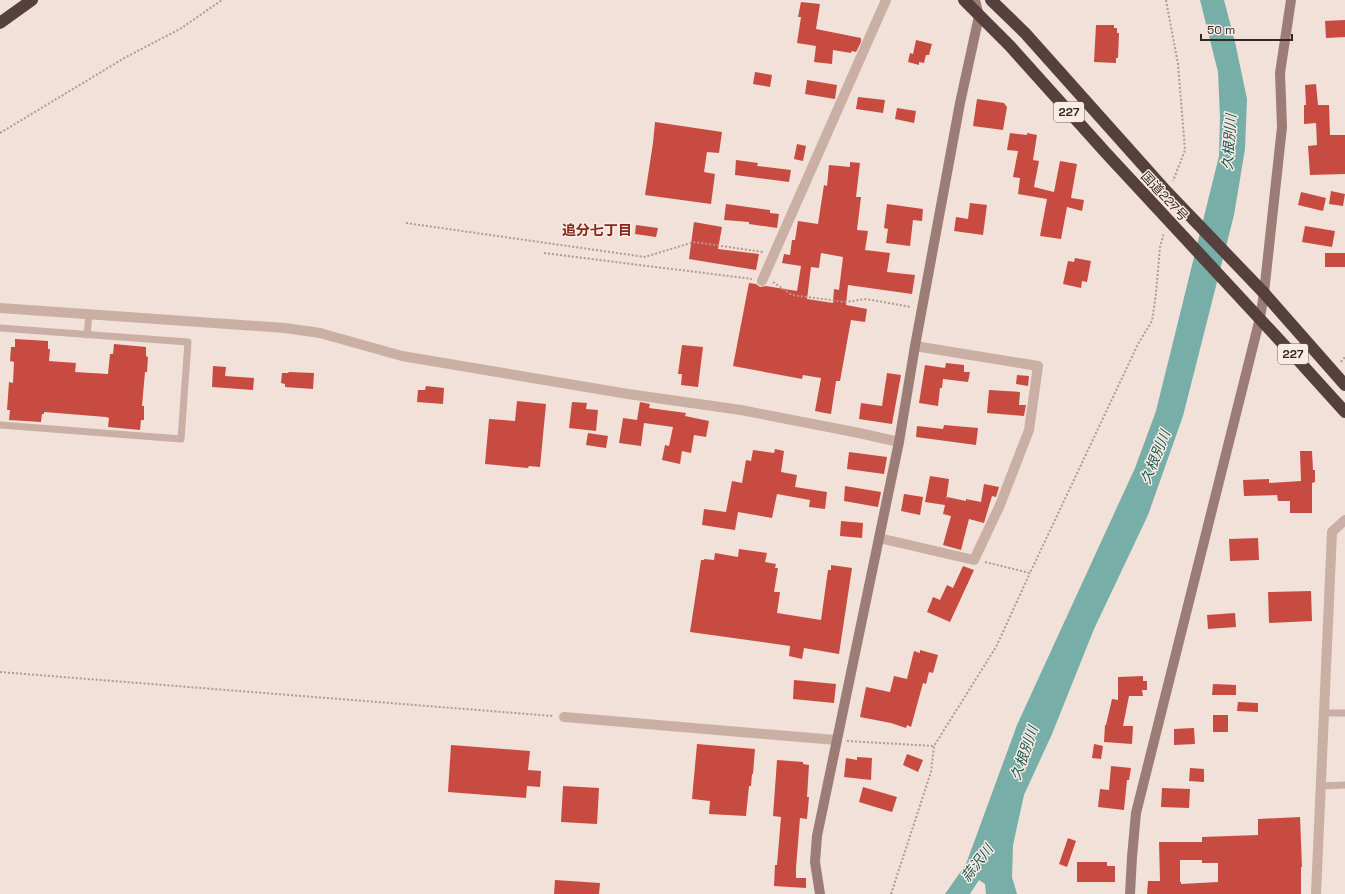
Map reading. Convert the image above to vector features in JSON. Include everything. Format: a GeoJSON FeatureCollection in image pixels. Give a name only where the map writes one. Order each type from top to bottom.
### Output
{"type":"FeatureCollection","features":[{"type":"Feature","properties":{"kind":"highway"},"geometry":{"type":"LineString","coordinates":[[0,23],[32,0]]}},
{"type":"Feature","properties":{"kind":"highway","name":"国道227号"},"geometry":{"type":"LineString","coordinates":[[964,0],[1010,46],[1106,153],[1260,318],[1345,412]]}},
{"type":"Feature","properties":{"kind":"highway","name":"国道227号"},"geometry":{"type":"LineString","coordinates":[[991,0],[1025,33],[1167,192],[1264,293],[1345,385]]}},
{"type":"Feature","properties":{"kind":"street"},"geometry":{"type":"LineString","coordinates":[[762,281],[886,0]]}},
{"type":"Feature","properties":{"kind":"street"},"geometry":{"type":"LineString","coordinates":[[820,894],[815,862],[817,836],[899,442],[915,346],[960,103],[979,16],[975,0]]}},
{"type":"Feature","properties":{"kind":"street"},"geometry":{"type":"LineString","coordinates":[[1130,894],[1136,813],[1260,318],[1282,127],[1280,73],[1291,0]]}},
{"type":"Feature","properties":{"kind":"street"},"geometry":{"type":"LineString","coordinates":[[0,308],[285,328],[320,333],[402,356],[628,394],[741,410],[899,442]]}},
{"type":"Feature","properties":{"kind":"street"},"geometry":{"type":"LineString","coordinates":[[879,538],[974,560],[1000,505],[1029,430],[1038,366],[915,346]]}},
{"type":"Feature","properties":{"kind":"street"},"geometry":{"type":"LineString","coordinates":[[1316,894],[1322,786],[1332,532],[1345,520]]}},
{"type":"Feature","properties":{"kind":"street"},"geometry":{"type":"LineString","coordinates":[[564,717],[836,740]]}},
{"type":"Feature","properties":{"kind":"lane"},"geometry":{"type":"LineString","coordinates":[[87,335],[88,315]]}},
{"type":"Feature","properties":{"kind":"lane"},"geometry":{"type":"LineString","coordinates":[[0,328],[188,342],[181,438],[0,425]]}},
{"type":"Feature","properties":{"kind":"lane"},"geometry":{"type":"LineString","coordinates":[[1324,713],[1345,713]]}},
{"type":"Feature","properties":{"kind":"lane"},"geometry":{"type":"LineString","coordinates":[[1322,786],[1345,785]]}},
{"type":"Feature","properties":{"kind":"path"},"geometry":{"type":"LineString","coordinates":[[0,133],[126,57],[180,29],[222,0]]}},
{"type":"Feature","properties":{"kind":"path"},"geometry":{"type":"LineString","coordinates":[[1166,0],[1178,64],[1185,150],[1176,176],[1167,192]]}},
{"type":"Feature","properties":{"kind":"path"},"geometry":{"type":"LineString","coordinates":[[406,223],[645,256],[694,242],[774,254]]}},
{"type":"Feature","properties":{"kind":"path"},"geometry":{"type":"LineString","coordinates":[[891,894],[931,772],[934,746],[996,647],[1138,344],[1152,320],[1160,247],[1171,223]]}},
{"type":"Feature","properties":{"kind":"path"},"geometry":{"type":"LineString","coordinates":[[544,253],[772,282],[792,296],[845,302],[866,299],[922,309]]}},
{"type":"Feature","properties":{"kind":"path"},"geometry":{"type":"LineString","coordinates":[[974,560],[1030,573],[1032,570]]}},
{"type":"Feature","properties":{"kind":"path"},"geometry":{"type":"LineString","coordinates":[[0,672],[564,717]]}},
{"type":"Feature","properties":{"kind":"path"},"geometry":{"type":"LineString","coordinates":[[836,740],[934,746]]}},
{"type":"Feature","properties":{"kind":"water"},"geometry":{"type":"Polygon","coordinates":[[[1200,0],[1224,0],[1235,42],[1247,99],[1245,149],[1234,215],[1183,416],[1148,515],[1094,629],[1052,734],[1024,795],[1013,845],[1012,877],[1017,894],[986,894],[985,884],[979,880],[970,894],[945,894],[966,864],[1017,725],[1135,468],[1156,411],[1219,156],[1220,117],[1218,72],[1200,0]]]}},
{"type":"Feature","properties":{"kind":"building"},"geometry":{"type":"Polygon","coordinates":[[[801,2],[820,4],[816,29],[861,38],[861,42],[856,52],[852,51],[851,53],[833,50],[832,64],[814,62],[816,46],[797,43],[801,17],[798,17],[801,2]]]}},
{"type":"Feature","properties":{"kind":"building"},"geometry":{"type":"Polygon","coordinates":[[[1345,20],[1345,37],[1326,38],[1325,21],[1345,20]]]}},
{"type":"Feature","properties":{"kind":"building"},"geometry":{"type":"Polygon","coordinates":[[[1096,25],[1114,25],[1114,28],[1117,28],[1117,33],[1119,33],[1118,58],[1116,58],[1116,63],[1094,62],[1096,25]]]}},
{"type":"Feature","properties":{"kind":"building"},"geometry":{"type":"Polygon","coordinates":[[[916,40],[932,44],[929,55],[926,55],[924,63],[919,62],[919,65],[908,62],[910,53],[913,54],[916,40]]]}},
{"type":"Feature","properties":{"kind":"building"},"geometry":{"type":"Polygon","coordinates":[[[755,72],[772,75],[770,87],[753,84],[755,72]]]}},
{"type":"Feature","properties":{"kind":"building"},"geometry":{"type":"Polygon","coordinates":[[[807,80],[837,85],[835,99],[805,94],[807,80]]]}},
{"type":"Feature","properties":{"kind":"building"},"geometry":{"type":"Polygon","coordinates":[[[1316,84],[1318,105],[1329,105],[1330,135],[1345,135],[1345,174],[1310,175],[1308,146],[1317,145],[1316,123],[1304,124],[1304,105],[1306,105],[1305,85],[1316,84]]]}},
{"type":"Feature","properties":{"kind":"building"},"geometry":{"type":"Polygon","coordinates":[[[858,97],[885,100],[883,113],[856,109],[858,97]]]}},
{"type":"Feature","properties":{"kind":"building"},"geometry":{"type":"Polygon","coordinates":[[[977,99],[1004,103],[1007,107],[1003,130],[973,126],[977,99]]]}},
{"type":"Feature","properties":{"kind":"building"},"geometry":{"type":"Polygon","coordinates":[[[897,108],[916,111],[914,123],[895,119],[897,108]]]}},
{"type":"Feature","properties":{"kind":"building"},"geometry":{"type":"Polygon","coordinates":[[[655,122],[722,132],[719,153],[707,152],[704,172],[715,174],[711,204],[645,195],[655,122]]]}},
{"type":"Feature","properties":{"kind":"building"},"geometry":{"type":"Polygon","coordinates":[[[1010,133],[1027,135],[1027,133],[1037,135],[1033,160],[1039,161],[1034,187],[1054,192],[1060,161],[1077,164],[1071,198],[1084,200],[1082,211],[1067,207],[1061,239],[1040,236],[1047,199],[1018,194],[1020,178],[1013,177],[1018,151],[1007,150],[1010,133]]]}},
{"type":"Feature","properties":{"kind":"building"},"geometry":{"type":"Polygon","coordinates":[[[797,144],[806,146],[803,161],[794,159],[797,144]]]}},
{"type":"Feature","properties":{"kind":"building"},"geometry":{"type":"Polygon","coordinates":[[[736,160],[758,163],[757,166],[791,170],[789,182],[735,175],[736,160]]]}},
{"type":"Feature","properties":{"kind":"building"},"geometry":{"type":"Polygon","coordinates":[[[850,162],[860,163],[856,197],[861,197],[857,230],[868,231],[865,250],[890,253],[887,272],[915,275],[912,294],[848,285],[846,305],[867,309],[865,322],[851,320],[840,381],[836,381],[831,414],[815,411],[821,378],[803,375],[802,379],[733,366],[749,283],[756,284],[760,287],[766,286],[797,291],[801,266],[782,263],[784,254],[790,255],[792,240],[795,240],[798,221],[818,224],[824,185],[827,186],[829,165],[850,167],[850,162]],[[821,253],[819,268],[811,267],[807,299],[833,303],[834,289],[839,290],[843,257],[821,253]]]}},
{"type":"Feature","properties":{"kind":"building"},"geometry":{"type":"Polygon","coordinates":[[[1331,191],[1345,194],[1343,206],[1329,204],[1331,191]]]}},
{"type":"Feature","properties":{"kind":"building"},"geometry":{"type":"Polygon","coordinates":[[[1301,192],[1326,198],[1323,211],[1298,205],[1301,192]]]}},
{"type":"Feature","properties":{"kind":"building"},"geometry":{"type":"Polygon","coordinates":[[[970,203],[987,205],[983,235],[954,231],[956,217],[968,219],[970,203]]]}},
{"type":"Feature","properties":{"kind":"building"},"geometry":{"type":"Polygon","coordinates":[[[726,204],[770,210],[770,213],[779,214],[777,228],[749,224],[749,222],[724,220],[726,204]]]}},
{"type":"Feature","properties":{"kind":"building"},"geometry":{"type":"Polygon","coordinates":[[[887,204],[923,209],[922,221],[913,220],[910,246],[886,243],[888,229],[884,228],[887,204]]]}},
{"type":"Feature","properties":{"kind":"building"},"geometry":{"type":"Polygon","coordinates":[[[694,222],[722,227],[718,249],[759,254],[756,270],[689,259],[694,222]]]}},
{"type":"Feature","properties":{"kind":"building"},"geometry":{"type":"Polygon","coordinates":[[[636,225],[658,228],[656,237],[635,234],[636,225]]]}},
{"type":"Feature","properties":{"kind":"building"},"geometry":{"type":"Polygon","coordinates":[[[1305,226],[1335,231],[1332,247],[1302,242],[1305,226]]]}},
{"type":"Feature","properties":{"kind":"building"},"geometry":{"type":"Polygon","coordinates":[[[1325,253],[1345,253],[1345,267],[1325,267],[1325,253]]]}},
{"type":"Feature","properties":{"kind":"building"},"geometry":{"type":"Polygon","coordinates":[[[1075,258],[1091,261],[1087,282],[1082,281],[1081,288],[1063,284],[1068,261],[1074,262],[1075,258]]]}},
{"type":"Feature","properties":{"kind":"building"},"geometry":{"type":"Polygon","coordinates":[[[15,339],[48,341],[48,349],[50,349],[49,361],[76,363],[75,372],[108,374],[110,354],[113,354],[114,344],[146,347],[146,356],[148,357],[147,372],[145,372],[142,406],[144,406],[144,420],[141,420],[140,430],[108,427],[109,418],[106,417],[44,412],[44,414],[42,414],[41,422],[9,420],[10,410],[7,410],[9,382],[13,383],[14,362],[10,361],[11,347],[15,347],[15,339]]]}},
{"type":"Feature","properties":{"kind":"building"},"geometry":{"type":"Polygon","coordinates":[[[682,345],[703,347],[698,387],[681,385],[682,374],[678,374],[682,345]]]}},
{"type":"Feature","properties":{"kind":"building"},"geometry":{"type":"Polygon","coordinates":[[[946,363],[964,365],[964,372],[970,372],[968,382],[943,379],[942,388],[940,388],[938,406],[919,403],[925,365],[945,368],[946,363]]]}},
{"type":"Feature","properties":{"kind":"building"},"geometry":{"type":"Polygon","coordinates":[[[213,366],[226,367],[225,376],[254,378],[253,390],[212,387],[213,366]]]}},
{"type":"Feature","properties":{"kind":"building"},"geometry":{"type":"Polygon","coordinates":[[[282,373],[314,373],[313,389],[285,387],[285,384],[281,383],[282,373]]]}},
{"type":"Feature","properties":{"kind":"building"},"geometry":{"type":"Polygon","coordinates":[[[887,373],[901,375],[892,424],[859,419],[861,403],[882,406],[887,373]]]}},
{"type":"Feature","properties":{"kind":"building"},"geometry":{"type":"Polygon","coordinates":[[[1017,375],[1029,376],[1028,386],[1016,384],[1017,375]]]}},
{"type":"Feature","properties":{"kind":"building"},"geometry":{"type":"Polygon","coordinates":[[[426,386],[444,388],[443,404],[417,402],[418,390],[425,390],[426,386]]]}},
{"type":"Feature","properties":{"kind":"building"},"geometry":{"type":"Polygon","coordinates":[[[989,390],[1020,392],[1019,405],[1026,405],[1024,416],[987,413],[989,390]]]}},
{"type":"Feature","properties":{"kind":"building"},"geometry":{"type":"Polygon","coordinates":[[[517,401],[546,404],[540,467],[529,466],[528,468],[485,464],[489,419],[515,421],[517,401]]]}},
{"type":"Feature","properties":{"kind":"building"},"geometry":{"type":"Polygon","coordinates":[[[572,402],[587,403],[586,409],[598,410],[596,431],[569,428],[572,402]]]}},
{"type":"Feature","properties":{"kind":"building"},"geometry":{"type":"Polygon","coordinates":[[[640,402],[650,404],[649,408],[686,413],[685,416],[709,421],[706,437],[694,435],[691,453],[682,451],[680,464],[662,460],[665,445],[669,446],[673,427],[644,423],[641,446],[619,443],[623,418],[637,420],[640,402]]]}},
{"type":"Feature","properties":{"kind":"building"},"geometry":{"type":"Polygon","coordinates":[[[944,425],[978,428],[976,445],[916,437],[917,426],[943,429],[944,425]]]}},
{"type":"Feature","properties":{"kind":"building"},"geometry":{"type":"Polygon","coordinates":[[[588,433],[608,436],[606,448],[586,445],[588,433]]]}},
{"type":"Feature","properties":{"kind":"building"},"geometry":{"type":"Polygon","coordinates":[[[775,449],[784,451],[781,472],[797,475],[795,487],[827,492],[825,509],[809,507],[810,500],[777,494],[772,518],[738,512],[735,530],[702,525],[704,509],[726,512],[732,481],[742,483],[746,460],[751,461],[753,450],[774,453],[775,449]]]}},
{"type":"Feature","properties":{"kind":"building"},"geometry":{"type":"Polygon","coordinates":[[[1300,451],[1312,451],[1315,482],[1312,483],[1312,513],[1290,513],[1290,501],[1278,501],[1277,495],[1244,496],[1243,480],[1269,479],[1269,483],[1301,481],[1300,451]]]}},
{"type":"Feature","properties":{"kind":"building"},"geometry":{"type":"Polygon","coordinates":[[[849,452],[887,457],[884,474],[847,469],[849,452]]]}},
{"type":"Feature","properties":{"kind":"building"},"geometry":{"type":"Polygon","coordinates":[[[930,476],[949,479],[946,501],[947,497],[981,502],[984,484],[999,487],[996,497],[992,496],[984,523],[969,519],[961,550],[943,545],[951,516],[943,514],[945,505],[925,502],[930,476]]]}},
{"type":"Feature","properties":{"kind":"building"},"geometry":{"type":"Polygon","coordinates":[[[845,486],[881,492],[878,507],[844,501],[845,486]]]}},
{"type":"Feature","properties":{"kind":"building"},"geometry":{"type":"Polygon","coordinates":[[[904,494],[923,497],[920,515],[901,511],[904,494]]]}},
{"type":"Feature","properties":{"kind":"building"},"geometry":{"type":"Polygon","coordinates":[[[841,521],[863,523],[862,538],[840,536],[841,521]]]}},
{"type":"Feature","properties":{"kind":"building"},"geometry":{"type":"Polygon","coordinates":[[[1258,538],[1259,560],[1230,561],[1229,539],[1258,538]]]}},
{"type":"Feature","properties":{"kind":"building"},"geometry":{"type":"Polygon","coordinates":[[[739,549],[767,553],[765,562],[776,564],[775,568],[778,568],[774,592],[780,592],[777,613],[821,620],[828,570],[831,570],[831,565],[852,568],[839,654],[804,648],[802,659],[789,656],[790,646],[690,632],[701,560],[714,560],[715,553],[738,557],[739,549]]]}},
{"type":"Feature","properties":{"kind":"building"},"geometry":{"type":"Polygon","coordinates":[[[963,566],[974,570],[950,622],[927,612],[933,597],[940,600],[947,585],[953,588],[963,566]]]}},
{"type":"Feature","properties":{"kind":"building"},"geometry":{"type":"Polygon","coordinates":[[[1311,591],[1312,621],[1269,623],[1268,592],[1311,591]]]}},
{"type":"Feature","properties":{"kind":"building"},"geometry":{"type":"Polygon","coordinates":[[[1235,613],[1236,627],[1208,629],[1207,615],[1235,613]]]}},
{"type":"Feature","properties":{"kind":"building"},"geometry":{"type":"Polygon","coordinates":[[[920,650],[938,655],[933,673],[929,672],[926,684],[923,683],[911,727],[907,725],[906,728],[891,723],[860,717],[866,687],[890,692],[894,676],[907,679],[914,651],[920,653],[920,650]]]}},
{"type":"Feature","properties":{"kind":"building"},"geometry":{"type":"Polygon","coordinates":[[[1143,676],[1143,681],[1147,681],[1147,690],[1142,690],[1143,696],[1129,696],[1123,726],[1133,726],[1132,744],[1104,742],[1105,725],[1112,699],[1118,700],[1118,677],[1143,676]]]}},
{"type":"Feature","properties":{"kind":"building"},"geometry":{"type":"Polygon","coordinates":[[[794,680],[836,684],[834,703],[793,699],[794,680]]]}},
{"type":"Feature","properties":{"kind":"building"},"geometry":{"type":"Polygon","coordinates":[[[1213,684],[1236,685],[1236,695],[1212,695],[1213,684]]]}},
{"type":"Feature","properties":{"kind":"building"},"geometry":{"type":"Polygon","coordinates":[[[1238,702],[1258,703],[1258,712],[1237,711],[1238,702]]]}},
{"type":"Feature","properties":{"kind":"building"},"geometry":{"type":"Polygon","coordinates":[[[1213,715],[1228,715],[1228,732],[1213,732],[1213,715]]]}},
{"type":"Feature","properties":{"kind":"building"},"geometry":{"type":"Polygon","coordinates":[[[1194,728],[1195,744],[1174,745],[1174,729],[1194,728]]]}},
{"type":"Feature","properties":{"kind":"building"},"geometry":{"type":"Polygon","coordinates":[[[697,744],[755,749],[753,774],[751,786],[749,786],[746,816],[709,814],[710,801],[692,799],[697,744]]]}},
{"type":"Feature","properties":{"kind":"building"},"geometry":{"type":"Polygon","coordinates":[[[1094,744],[1103,746],[1101,759],[1092,758],[1094,744]]]}},
{"type":"Feature","properties":{"kind":"building"},"geometry":{"type":"Polygon","coordinates":[[[451,745],[530,751],[528,770],[541,771],[540,787],[527,786],[526,798],[448,792],[451,745]]]}},
{"type":"Feature","properties":{"kind":"building"},"geometry":{"type":"Polygon","coordinates":[[[907,754],[923,760],[918,772],[903,765],[907,754]]]}},
{"type":"Feature","properties":{"kind":"building"},"geometry":{"type":"Polygon","coordinates":[[[857,757],[872,758],[871,780],[844,777],[846,758],[857,760],[857,757]]]}},
{"type":"Feature","properties":{"kind":"building"},"geometry":{"type":"Polygon","coordinates":[[[777,760],[803,762],[803,764],[809,765],[807,819],[800,818],[796,868],[796,878],[806,878],[806,888],[774,886],[781,817],[773,816],[777,760]]]}},
{"type":"Feature","properties":{"kind":"building"},"geometry":{"type":"Polygon","coordinates":[[[1111,766],[1131,768],[1129,780],[1127,780],[1124,810],[1098,807],[1100,789],[1109,790],[1111,766]]]}},
{"type":"Feature","properties":{"kind":"building"},"geometry":{"type":"Polygon","coordinates":[[[1190,768],[1204,769],[1204,782],[1189,781],[1190,768]]]}},
{"type":"Feature","properties":{"kind":"building"},"geometry":{"type":"Polygon","coordinates":[[[563,786],[599,788],[597,824],[561,822],[563,786]]]}},
{"type":"Feature","properties":{"kind":"building"},"geometry":{"type":"Polygon","coordinates":[[[863,787],[897,797],[892,812],[859,802],[863,787]]]}},
{"type":"Feature","properties":{"kind":"building"},"geometry":{"type":"Polygon","coordinates":[[[1162,788],[1190,789],[1189,808],[1161,807],[1162,788]]]}},
{"type":"Feature","properties":{"kind":"building"},"geometry":{"type":"Polygon","coordinates":[[[1300,817],[1302,867],[1301,894],[1147,894],[1148,881],[1160,881],[1159,842],[1202,842],[1202,837],[1258,835],[1258,819],[1300,817]],[[1180,860],[1181,884],[1218,882],[1218,863],[1202,863],[1202,860],[1180,860]]]}},
{"type":"Feature","properties":{"kind":"building"},"geometry":{"type":"Polygon","coordinates":[[[1068,838],[1076,841],[1067,867],[1059,864],[1068,838]]]}},
{"type":"Feature","properties":{"kind":"building"},"geometry":{"type":"Polygon","coordinates":[[[1077,862],[1107,862],[1107,866],[1115,866],[1115,882],[1077,882],[1077,862]]]}},
{"type":"Feature","properties":{"kind":"building"},"geometry":{"type":"Polygon","coordinates":[[[555,880],[600,883],[599,894],[554,894],[555,880]]]}},
{"type":"Feature","properties":{"kind":"district","name":"追分七丁目"},"geometry":{"type":"Point","coordinates":[597,230]}},
{"type":"Feature","properties":{"kind":"water label","name":"久根別川"},"geometry":{"type":"Point","coordinates":[1229,142]}},
{"type":"Feature","properties":{"kind":"water label","name":"久根別川"},"geometry":{"type":"Point","coordinates":[1155,457]}},
{"type":"Feature","properties":{"kind":"water label","name":"久根別川"},"geometry":{"type":"Point","coordinates":[1024,753]}},
{"type":"Feature","properties":{"kind":"water label","name":"蒜沢川"},"geometry":{"type":"Point","coordinates":[977,863]}}]}
